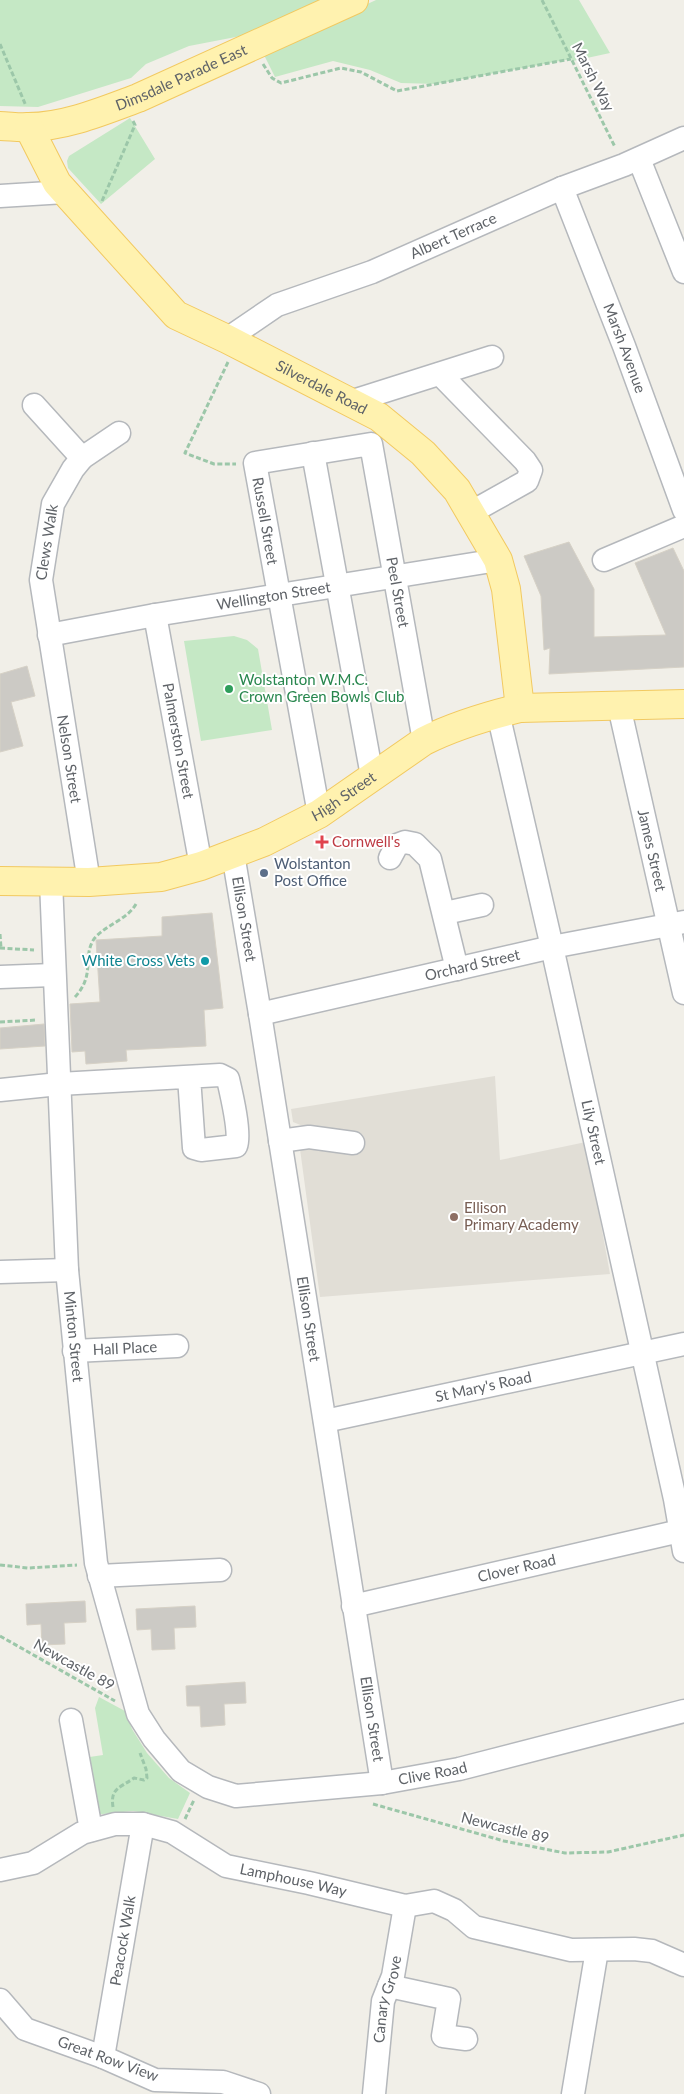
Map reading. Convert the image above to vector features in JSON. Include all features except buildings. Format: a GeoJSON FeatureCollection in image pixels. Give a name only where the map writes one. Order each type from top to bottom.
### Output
{"type":"FeatureCollection","features":[{"type":"Feature","properties":{"kind":"main road","name":"Dimsdale Parade East"},"geometry":{"type":"LineString","coordinates":[[0,126],[32,127],[68,121],[124,103],[354,0]]}},
{"type":"Feature","properties":{"kind":"main road","name":"Silverdale Road"},"geometry":{"type":"LineString","coordinates":[[32,127],[57,183],[176,315],[232,341],[379,418],[423,452],[457,490],[498,560],[506,589],[509,711]]}},
{"type":"Feature","properties":{"kind":"main road","name":"High Street"},"geometry":{"type":"LineString","coordinates":[[0,881],[89,882],[161,877],[201,866],[264,842],[319,814],[424,741],[442,732],[509,711],[684,704]]}},
{"type":"Feature","properties":{"kind":"street","name":"Albert Terrace"},"geometry":{"type":"LineString","coordinates":[[232,341],[277,305],[372,272],[562,188],[631,162],[684,138]]}},
{"type":"Feature","properties":{"kind":"street"},"geometry":{"type":"LineString","coordinates":[[631,162],[684,272]]}},
{"type":"Feature","properties":{"kind":"street","name":"Marsh Avenue"},"geometry":{"type":"LineString","coordinates":[[562,188],[624,346],[684,510]]}},
{"type":"Feature","properties":{"kind":"street"},"geometry":{"type":"LineString","coordinates":[[0,196],[65,192]]}},
{"type":"Feature","properties":{"kind":"street"},"geometry":{"type":"LineString","coordinates":[[350,402],[492,357]]}},
{"type":"Feature","properties":{"kind":"street"},"geometry":{"type":"LineString","coordinates":[[440,374],[532,470],[528,481],[470,513]]}},
{"type":"Feature","properties":{"kind":"street"},"geometry":{"type":"LineString","coordinates":[[34,405],[82,458]]}},
{"type":"Feature","properties":{"kind":"street","name":"Clews Walk"},"geometry":{"type":"LineString","coordinates":[[49,635],[42,580],[53,504],[73,468],[82,458],[119,433]]}},
{"type":"Feature","properties":{"kind":"street","name":"Peel Street"},"geometry":{"type":"LineString","coordinates":[[313,452],[371,444],[424,741]]}},
{"type":"Feature","properties":{"kind":"street"},"geometry":{"type":"LineString","coordinates":[[255,463],[313,452],[339,586],[372,776]]}},
{"type":"Feature","properties":{"kind":"street","name":"Russell Street"},"geometry":{"type":"LineString","coordinates":[[255,463],[319,814]]}},
{"type":"Feature","properties":{"kind":"street"},"geometry":{"type":"LineString","coordinates":[[604,560],[684,526]]}},
{"type":"Feature","properties":{"kind":"street","name":"Wellington Street"},"geometry":{"type":"LineString","coordinates":[[49,635],[155,615],[498,560]]}},
{"type":"Feature","properties":{"kind":"street","name":"Palmerston Street"},"geometry":{"type":"LineString","coordinates":[[155,615],[201,866]]}},
{"type":"Feature","properties":{"kind":"street","name":"Nelson Street"},"geometry":{"type":"LineString","coordinates":[[49,635],[89,882]]}},
{"type":"Feature","properties":{"kind":"street","name":"James Street"},"geometry":{"type":"LineString","coordinates":[[619,706],[676,923],[684,993]]}},
{"type":"Feature","properties":{"kind":"street","name":"Lily Street"},"geometry":{"type":"LineString","coordinates":[[509,711],[552,948],[642,1353],[680,1498],[682,1541]]}},
{"type":"Feature","properties":{"kind":"street"},"geometry":{"type":"LineString","coordinates":[[390,858],[397,845],[405,842],[415,844],[430,859],[445,913],[457,969]]}},
{"type":"Feature","properties":{"kind":"street","name":"Ellison Street"},"geometry":{"type":"LineString","coordinates":[[232,854],[260,1014],[382,1783]]}},
{"type":"Feature","properties":{"kind":"street","name":"Minton Street"},"geometry":{"type":"LineString","coordinates":[[51,881],[53,975],[67,1270],[97,1570],[138,1714],[154,1739],[181,1771]]}},
{"type":"Feature","properties":{"kind":"street"},"geometry":{"type":"LineString","coordinates":[[445,913],[482,905]]}},
{"type":"Feature","properties":{"kind":"street","name":"Orchard Street"},"geometry":{"type":"LineString","coordinates":[[260,1014],[552,948],[676,923]]}},
{"type":"Feature","properties":{"kind":"street"},"geometry":{"type":"LineString","coordinates":[[0,977],[53,975]]}},
{"type":"Feature","properties":{"kind":"street"},"geometry":{"type":"LineString","coordinates":[[0,1090],[59,1084],[189,1077]]}},
{"type":"Feature","properties":{"kind":"street"},"geometry":{"type":"LineString","coordinates":[[280,1141],[309,1137],[353,1143]]}},
{"type":"Feature","properties":{"kind":"street"},"geometry":{"type":"LineString","coordinates":[[0,1272],[67,1270]]}},
{"type":"Feature","properties":{"kind":"street","name":"St Mary's Road"},"geometry":{"type":"LineString","coordinates":[[325,1421],[684,1344]]}},
{"type":"Feature","properties":{"kind":"street","name":"Hall Place"},"geometry":{"type":"LineString","coordinates":[[74,1351],[176,1346]]}},
{"type":"Feature","properties":{"kind":"street","name":"Clover Road"},"geometry":{"type":"LineString","coordinates":[[353,1606],[682,1541]]}},
{"type":"Feature","properties":{"kind":"street"},"geometry":{"type":"LineString","coordinates":[[97,1570],[220,1570]]}},
{"type":"Feature","properties":{"kind":"street","name":"Clive Road"},"geometry":{"type":"LineString","coordinates":[[181,1771],[202,1784],[236,1796],[382,1783],[458,1769],[684,1711]]}},
{"type":"Feature","properties":{"kind":"street"},"geometry":{"type":"LineString","coordinates":[[71,1720],[91,1830]]}},
{"type":"Feature","properties":{"kind":"street","name":"Lamphouse Way"},"geometry":{"type":"LineString","coordinates":[[0,1870],[33,1863],[82,1833],[91,1830],[116,1824],[143,1824],[177,1835],[226,1866],[310,1883],[405,1906],[434,1901],[454,1910],[474,1927],[571,1950],[634,1949],[652,1951],[684,1965]]}},
{"type":"Feature","properties":{"kind":"street","name":"Peacock Walk"},"geometry":{"type":"LineString","coordinates":[[103,2057],[143,1824]]}},
{"type":"Feature","properties":{"kind":"street","name":"Canary Grove"},"geometry":{"type":"LineString","coordinates":[[374,2094],[383,2001],[393,1976],[405,1906]]}},
{"type":"Feature","properties":{"kind":"street"},"geometry":{"type":"LineString","coordinates":[[573,2094],[596,1950]]}},
{"type":"Feature","properties":{"kind":"street"},"geometry":{"type":"LineString","coordinates":[[389,1986],[449,1999],[442,2036],[466,2039]]}},
{"type":"Feature","properties":{"kind":"street","name":"Great Row View"},"geometry":{"type":"LineString","coordinates":[[0,2000],[25,2029],[103,2057],[155,2080],[223,2082],[259,2094]]}},
{"type":"Feature","properties":{"kind":"path","name":"Marsh Way"},"geometry":{"type":"LineString","coordinates":[[542,0],[571,59],[631,162]]}},
{"type":"Feature","properties":{"kind":"path"},"geometry":{"type":"LineString","coordinates":[[0,44],[32,127]]}},
{"type":"Feature","properties":{"kind":"path"},"geometry":{"type":"LineString","coordinates":[[251,45],[272,78],[281,83],[341,68],[361,72],[397,91],[571,59]]}},
{"type":"Feature","properties":{"kind":"path"},"geometry":{"type":"LineString","coordinates":[[87,216],[100,204],[135,125],[124,103]]}},
{"type":"Feature","properties":{"kind":"path"},"geometry":{"type":"LineString","coordinates":[[232,341],[185,453],[214,464],[255,463]]}},
{"type":"Feature","properties":{"kind":"path"},"geometry":{"type":"LineString","coordinates":[[71,1001],[82,989],[88,975],[90,949],[95,939],[136,904]]}},
{"type":"Feature","properties":{"kind":"path"},"geometry":{"type":"LineString","coordinates":[[0,934],[0,948],[40,950]]}},
{"type":"Feature","properties":{"kind":"path"},"geometry":{"type":"LineString","coordinates":[[0,1022],[43,1019]]}},
{"type":"Feature","properties":{"kind":"path"},"geometry":{"type":"LineString","coordinates":[[0,1565],[28,1568],[97,1570]]}},
{"type":"Feature","properties":{"kind":"path","name":"Newcastle 89"},"geometry":{"type":"LineString","coordinates":[[0,1636],[138,1714]]}},
{"type":"Feature","properties":{"kind":"path"},"geometry":{"type":"LineString","coordinates":[[116,1824],[112,1794],[134,1778],[144,1780],[147,1778],[140,1751],[144,1745],[154,1739]]}},
{"type":"Feature","properties":{"kind":"path"},"geometry":{"type":"LineString","coordinates":[[177,1835],[202,1784]]}},
{"type":"Feature","properties":{"kind":"path","name":"Newcastle 89"},"geometry":{"type":"LineString","coordinates":[[368,1803],[504,1841],[565,1853],[608,1852],[684,1835]]}},
{"type":"Feature","properties":{"kind":"shaded area","name":"Ellison Primary Academy"},"geometry":{"type":"Polygon","coordinates":[[[495,1076],[500,1160],[586,1142],[610,1274],[320,1297],[300,1149],[308,1128],[293,1122],[291,1109],[495,1076]]]}},
{"type":"Feature","properties":{"kind":"green space"},"geometry":{"type":"Polygon","coordinates":[[[0,0],[320,0],[246,35],[189,46],[146,64],[131,78],[38,107],[0,106],[0,0]]]}},
{"type":"Feature","properties":{"kind":"green space"},"geometry":{"type":"Polygon","coordinates":[[[376,0],[579,0],[610,53],[436,84],[401,83],[370,70],[333,61],[275,77],[264,55],[271,49],[376,0]]]}},
{"type":"Feature","properties":{"kind":"green space"},"geometry":{"type":"Polygon","coordinates":[[[130,118],[155,159],[101,204],[68,168],[67,161],[69,156],[130,118]]]}},
{"type":"Feature","properties":{"kind":"green space","name":"Wolstanton W.M.C. Crown Green Bowls Club"},"geometry":{"type":"Polygon","coordinates":[[[234,636],[247,640],[258,649],[272,730],[201,741],[184,641],[234,636]]]}},
{"type":"Feature","properties":{"kind":"green space"},"geometry":{"type":"Polygon","coordinates":[[[99,1697],[125,1711],[132,1729],[147,1753],[169,1778],[190,1793],[178,1819],[133,1811],[93,1815],[83,1758],[103,1755],[95,1708],[99,1697]]]}},
{"type":"Feature","properties":{"kind":"place","name":"Wolstanton W.M.C. Crown Green Bowls Club"},"geometry":{"type":"Point","coordinates":[229,689]}},
{"type":"Feature","properties":{"kind":"place","name":"Cornwell's"},"geometry":{"type":"Point","coordinates":[322,842]}},
{"type":"Feature","properties":{"kind":"place","name":"Wolstanton Post Office"},"geometry":{"type":"Point","coordinates":[264,873]}},
{"type":"Feature","properties":{"kind":"place","name":"White Cross Vets"},"geometry":{"type":"Point","coordinates":[205,961]}},
{"type":"Feature","properties":{"kind":"place","name":"Ellison Primary Academy"},"geometry":{"type":"Point","coordinates":[454,1217]}}]}
